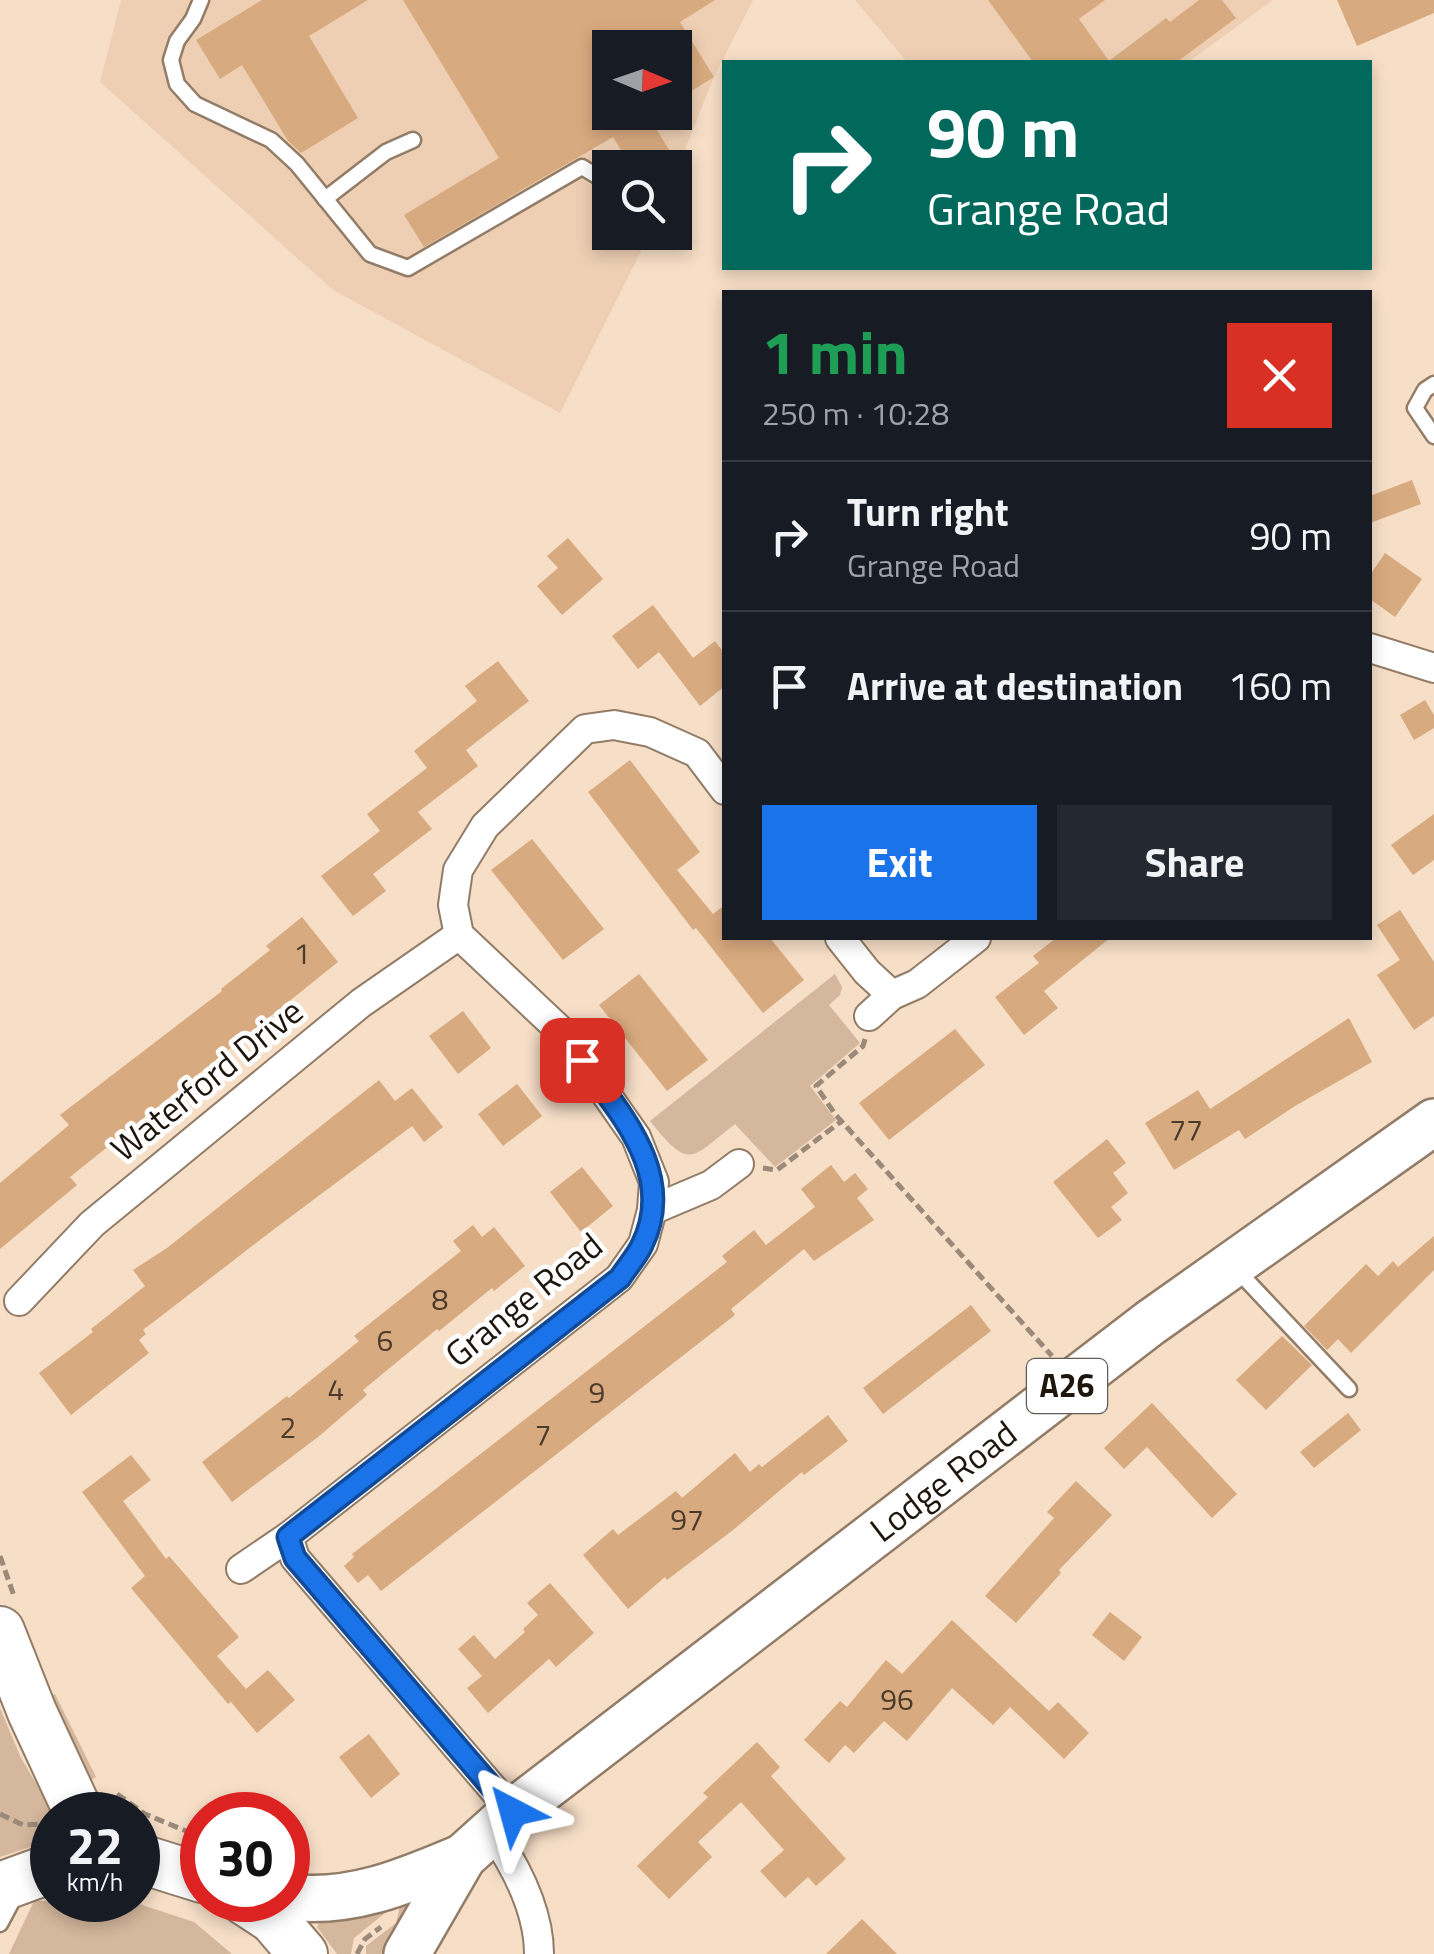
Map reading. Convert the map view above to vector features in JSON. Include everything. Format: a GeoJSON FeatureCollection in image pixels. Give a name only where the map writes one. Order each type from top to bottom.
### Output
{"type":"FeatureCollection","features":[{"type":"Feature","properties":{"kind":"highway"},"geometry":{"type":"LineString","coordinates":[[0,1631],[69,1792]]}},
{"type":"Feature","properties":{"kind":"highway"},"geometry":{"type":"LineString","coordinates":[[276,1922],[303,1954]]}},
{"type":"Feature","properties":{"kind":"main road","name":"Lodge Road"},"geometry":{"type":"LineString","coordinates":[[310,1898],[328,1900],[367,1893],[408,1880],[489,1833],[1071,1383],[1434,1122]]}},
{"type":"Feature","properties":{"kind":"main road","name":"Lodge Road"},"geometry":{"type":"LineString","coordinates":[[397,1939],[489,1833]]}},
{"type":"Feature","properties":{"kind":"street"},"geometry":{"type":"LineString","coordinates":[[1372,649],[1434,668]]}},
{"type":"Feature","properties":{"kind":"street"},"geometry":{"type":"LineString","coordinates":[[459,935],[453,904],[458,870],[485,826],[586,729],[614,725],[650,732],[697,754],[722,786]]}},
{"type":"Feature","properties":{"kind":"street","name":"Grange Road"},"geometry":{"type":"LineString","coordinates":[[242,1569],[620,1278],[643,1244],[654,1182],[636,1137],[564,1034],[459,935]]}},
{"type":"Feature","properties":{"kind":"street","name":"Waterford Drive"},"geometry":{"type":"LineString","coordinates":[[18,1301],[107,1212],[361,1002],[459,935]]}},
{"type":"Feature","properties":{"kind":"street"},"geometry":{"type":"LineString","coordinates":[[842,940],[867,972],[892,994]]}},
{"type":"Feature","properties":{"kind":"street"},"geometry":{"type":"LineString","coordinates":[[869,1016],[892,994],[917,984],[973,940]]}},
{"type":"Feature","properties":{"kind":"street"},"geometry":{"type":"LineString","coordinates":[[652,1210],[711,1184],[739,1164]]}},
{"type":"Feature","properties":{"kind":"street"},"geometry":{"type":"LineString","coordinates":[[288,1537],[295,1558],[513,1862],[539,1934],[539,1954]]}},
{"type":"Feature","properties":{"kind":"lane"},"geometry":{"type":"LineString","coordinates":[[202,0],[174,50],[171,60],[176,84],[195,104],[271,140],[297,164],[370,254],[408,268],[582,168],[592,174]]}},
{"type":"Feature","properties":{"kind":"lane"},"geometry":{"type":"LineString","coordinates":[[325,199],[386,152],[412,140]]}},
{"type":"Feature","properties":{"kind":"lane"},"geometry":{"type":"LineString","coordinates":[[1434,384],[1415,408],[1434,436]]}},
{"type":"Feature","properties":{"kind":"lane"},"geometry":{"type":"LineString","coordinates":[[1233,1266],[1349,1389]]}},
{"type":"Feature","properties":{"kind":"lane"},"geometry":{"type":"LineString","coordinates":[[0,1924],[30,1879]]}},
{"type":"Feature","properties":{"kind":"path"},"geometry":{"type":"LineString","coordinates":[[869,1016],[863,1046],[816,1086],[986,1279],[1071,1383]]}},
{"type":"Feature","properties":{"kind":"path"},"geometry":{"type":"LineString","coordinates":[[739,1164],[777,1170],[844,1120]]}},
{"type":"Feature","properties":{"kind":"path"},"geometry":{"type":"LineString","coordinates":[[0,1814],[30,1829]]}},
{"type":"Feature","properties":{"kind":"path"},"geometry":{"type":"LineString","coordinates":[[356,1954],[365,1939],[397,1939]]}},
{"type":"Feature","properties":{"kind":"shaded area"},"geometry":{"type":"Polygon","coordinates":[[[121,0],[753,0],[714,77],[685,150],[592,150],[592,250],[642,250],[560,413],[333,290],[100,82],[121,0]]]}},
{"type":"Feature","properties":{"kind":"shaded area"},"geometry":{"type":"Polygon","coordinates":[[[855,0],[1273,0],[1191,60],[905,60],[855,0]]]}},
{"type":"Feature","properties":{"kind":"shaded area"},"geometry":{"type":"Polygon","coordinates":[[[835,974],[842,987],[840,995],[829,1005],[860,1043],[810,1086],[836,1120],[775,1167],[735,1124],[691,1154],[683,1153],[663,1137],[650,1121],[835,974]]]}},
{"type":"Feature","properties":{"kind":"shaded area"},"geometry":{"type":"Polygon","coordinates":[[[55,1694],[96,1777],[90,1781],[49,1696],[55,1694]]]}},
{"type":"Feature","properties":{"kind":"shaded area"},"geometry":{"type":"Polygon","coordinates":[[[0,1708],[21,1758],[41,1792],[30,1792],[30,1847],[0,1857],[0,1708]]]}},
{"type":"Feature","properties":{"kind":"shaded area"},"geometry":{"type":"Polygon","coordinates":[[[442,1875],[408,1924],[381,1954],[366,1954],[366,1946],[396,1923],[401,1902],[442,1875]]]}},
{"type":"Feature","properties":{"kind":"shaded area"},"geometry":{"type":"Polygon","coordinates":[[[30,1909],[30,1922],[160,1922],[160,1911],[180,1917],[180,1922],[194,1922],[232,1954],[9,1954],[30,1909]]]}},
{"type":"Feature","properties":{"kind":"shaded area"},"geometry":{"type":"Polygon","coordinates":[[[384,1910],[354,1938],[351,1954],[337,1954],[317,1927],[319,1923],[384,1910]]]}},
{"type":"Feature","properties":{"kind":"building"},"geometry":{"type":"Polygon","coordinates":[[[262,0],[368,0],[309,36],[358,118],[301,153],[288,141],[242,65],[220,79],[196,40],[262,0]]]}},
{"type":"Feature","properties":{"kind":"building"},"geometry":{"type":"Polygon","coordinates":[[[403,0],[715,0],[680,22],[685,30],[592,30],[592,130],[657,130],[669,150],[621,150],[613,137],[424,247],[404,215],[499,158],[403,0]]]}},
{"type":"Feature","properties":{"kind":"building"},"geometry":{"type":"Polygon","coordinates":[[[988,0],[1105,0],[1079,19],[1108,60],[1032,60],[988,0]]]}},
{"type":"Feature","properties":{"kind":"building"},"geometry":{"type":"Polygon","coordinates":[[[1199,0],[1222,0],[1236,18],[1180,60],[1110,60],[1166,18],[1170,22],[1199,0]]]}},
{"type":"Feature","properties":{"kind":"building"},"geometry":{"type":"Polygon","coordinates":[[[1337,0],[1434,0],[1434,13],[1357,46],[1337,0]]]}},
{"type":"Feature","properties":{"kind":"building"},"geometry":{"type":"Polygon","coordinates":[[[692,41],[714,77],[692,91],[692,41]]]}},
{"type":"Feature","properties":{"kind":"building"},"geometry":{"type":"Polygon","coordinates":[[[1412,480],[1421,504],[1372,522],[1372,495],[1412,480]]]}},
{"type":"Feature","properties":{"kind":"building"},"geometry":{"type":"Polygon","coordinates":[[[568,538],[603,579],[562,615],[537,586],[558,568],[547,556],[568,538]]]}},
{"type":"Feature","properties":{"kind":"building"},"geometry":{"type":"Polygon","coordinates":[[[1385,553],[1422,579],[1395,617],[1372,600],[1372,572],[1385,553]]]}},
{"type":"Feature","properties":{"kind":"building"},"geometry":{"type":"Polygon","coordinates":[[[653,605],[693,658],[715,641],[722,650],[722,688],[700,706],[659,652],[638,669],[612,636],[653,605]]]}},
{"type":"Feature","properties":{"kind":"building"},"geometry":{"type":"Polygon","coordinates":[[[498,661],[529,701],[466,750],[478,766],[418,812],[432,829],[373,874],[386,891],[353,916],[321,876],[380,831],[367,814],[427,768],[414,751],[477,701],[465,686],[498,661]]]}},
{"type":"Feature","properties":{"kind":"building"},"geometry":{"type":"Polygon","coordinates":[[[1425,700],[1434,715],[1434,728],[1414,740],[1400,715],[1425,700]]]}},
{"type":"Feature","properties":{"kind":"building"},"geometry":{"type":"Polygon","coordinates":[[[630,760],[700,852],[677,870],[713,914],[722,907],[722,940],[772,940],[804,980],[763,1013],[696,928],[693,930],[588,792],[630,760]]]}},
{"type":"Feature","properties":{"kind":"building"},"geometry":{"type":"Polygon","coordinates":[[[1434,814],[1434,860],[1413,875],[1391,845],[1434,814]]]}},
{"type":"Feature","properties":{"kind":"building"},"geometry":{"type":"Polygon","coordinates":[[[532,839],[604,929],[563,960],[491,870],[532,839]]]}},
{"type":"Feature","properties":{"kind":"building"},"geometry":{"type":"Polygon","coordinates":[[[1400,910],[1434,962],[1434,1016],[1414,1030],[1377,975],[1400,960],[1377,925],[1400,910]]]}},
{"type":"Feature","properties":{"kind":"building"},"geometry":{"type":"Polygon","coordinates":[[[302,917],[338,962],[70,1177],[77,1185],[0,1249],[0,1183],[69,1125],[60,1115],[222,991],[270,950],[266,946],[302,917]]]}},
{"type":"Feature","properties":{"kind":"building"},"geometry":{"type":"Polygon","coordinates":[[[1053,940],[1108,940],[1044,991],[1058,1008],[1024,1035],[995,997],[1039,963],[1033,956],[1053,940]]]}},
{"type":"Feature","properties":{"kind":"building"},"geometry":{"type":"Polygon","coordinates":[[[639,974],[708,1060],[667,1091],[599,1005],[639,974]]]}},
{"type":"Feature","properties":{"kind":"building"},"geometry":{"type":"Polygon","coordinates":[[[463,1011],[491,1048],[458,1074],[429,1036],[463,1011]]]}},
{"type":"Feature","properties":{"kind":"building"},"geometry":{"type":"Polygon","coordinates":[[[1349,1018],[1372,1062],[1245,1139],[1239,1130],[1174,1170],[1145,1123],[1198,1090],[1210,1109],[1349,1018]]]}},
{"type":"Feature","properties":{"kind":"building"},"geometry":{"type":"Polygon","coordinates":[[[955,1029],[985,1065],[889,1140],[859,1103],[955,1029]]]}},
{"type":"Feature","properties":{"kind":"building"},"geometry":{"type":"Polygon","coordinates":[[[379,1080],[395,1101],[412,1088],[443,1127],[424,1142],[412,1126],[143,1330],[146,1334],[139,1340],[149,1353],[71,1415],[39,1373],[145,1286],[133,1270],[167,1248],[379,1080]]]}},
{"type":"Feature","properties":{"kind":"building"},"geometry":{"type":"Polygon","coordinates":[[[517,1084],[542,1116],[503,1146],[478,1114],[517,1084]]]}},
{"type":"Feature","properties":{"kind":"building"},"geometry":{"type":"Polygon","coordinates":[[[1107,1139],[1126,1163],[1113,1173],[1128,1193],[1111,1207],[1122,1220],[1098,1238],[1053,1182],[1107,1139]]]}},
{"type":"Feature","properties":{"kind":"building"},"geometry":{"type":"Polygon","coordinates":[[[831,1165],[844,1182],[855,1173],[868,1189],[857,1198],[874,1220],[814,1261],[804,1249],[731,1309],[735,1315],[381,1591],[368,1575],[358,1583],[344,1566],[354,1557],[352,1554],[727,1262],[722,1256],[754,1230],[766,1245],[815,1207],[801,1189],[831,1165]]]}},
{"type":"Feature","properties":{"kind":"building"},"geometry":{"type":"Polygon","coordinates":[[[582,1167],[613,1206],[581,1232],[550,1192],[582,1167]]]}},
{"type":"Feature","properties":{"kind":"building"},"geometry":{"type":"Polygon","coordinates":[[[473,1225],[482,1237],[494,1227],[525,1266],[437,1329],[363,1390],[367,1395],[318,1437],[232,1502],[202,1462],[359,1341],[354,1336],[461,1251],[453,1241],[473,1225]]]}},
{"type":"Feature","properties":{"kind":"building"},"geometry":{"type":"Polygon","coordinates":[[[1434,1236],[1434,1270],[1351,1353],[1338,1339],[1327,1350],[1304,1326],[1366,1264],[1378,1276],[1393,1261],[1398,1267],[1434,1236]]]}},
{"type":"Feature","properties":{"kind":"building"},"geometry":{"type":"Polygon","coordinates":[[[971,1305],[991,1331],[883,1414],[863,1388],[971,1305]]]}},
{"type":"Feature","properties":{"kind":"building"},"geometry":{"type":"Polygon","coordinates":[[[1282,1336],[1312,1365],[1266,1410],[1236,1380],[1282,1336]]]}},
{"type":"Feature","properties":{"kind":"building"},"geometry":{"type":"Polygon","coordinates":[[[1152,1403],[1237,1494],[1212,1518],[1147,1447],[1124,1469],[1104,1448],[1152,1403]]]}},
{"type":"Feature","properties":{"kind":"building"},"geometry":{"type":"Polygon","coordinates":[[[1348,1413],[1361,1430],[1314,1468],[1300,1452],[1348,1413]]]}},
{"type":"Feature","properties":{"kind":"building"},"geometry":{"type":"Polygon","coordinates":[[[828,1415],[848,1441],[804,1475],[802,1472],[628,1609],[583,1555],[613,1529],[618,1535],[676,1491],[682,1498],[735,1453],[750,1472],[759,1464],[762,1467],[828,1415]]]}},
{"type":"Feature","properties":{"kind":"building"},"geometry":{"type":"Polygon","coordinates":[[[131,1455],[151,1480],[123,1501],[166,1559],[169,1556],[239,1637],[217,1656],[246,1689],[268,1670],[295,1700],[257,1733],[231,1702],[238,1697],[228,1704],[131,1588],[145,1576],[82,1492],[131,1455]]]}},
{"type":"Feature","properties":{"kind":"building"},"geometry":{"type":"Polygon","coordinates":[[[1076,1481],[1112,1515],[1059,1570],[1061,1573],[1016,1623],[985,1596],[1054,1518],[1047,1512],[1076,1481]]]}},
{"type":"Feature","properties":{"kind":"building"},"geometry":{"type":"Polygon","coordinates":[[[550,1583],[594,1633],[556,1667],[549,1659],[488,1713],[467,1688],[482,1676],[458,1649],[474,1635],[495,1659],[538,1615],[527,1603],[550,1583]]]}},
{"type":"Feature","properties":{"kind":"building"},"geometry":{"type":"Polygon","coordinates":[[[1110,1612],[1142,1637],[1124,1661],[1092,1635],[1110,1612]]]}},
{"type":"Feature","properties":{"kind":"building"},"geometry":{"type":"Polygon","coordinates":[[[952,1620],[1049,1711],[1058,1702],[1089,1733],[1064,1759],[1010,1707],[993,1725],[952,1688],[907,1741],[884,1721],[854,1753],[845,1745],[829,1763],[804,1740],[840,1701],[847,1707],[886,1660],[902,1674],[952,1620]]]}},
{"type":"Feature","properties":{"kind":"building"},"geometry":{"type":"Polygon","coordinates":[[[369,1734],[400,1774],[371,1798],[339,1757],[369,1734]]]}},
{"type":"Feature","properties":{"kind":"building"},"geometry":{"type":"Polygon","coordinates":[[[757,1742],[780,1767],[771,1776],[846,1859],[816,1886],[808,1877],[785,1898],[760,1871],[784,1850],[741,1802],[698,1842],[712,1857],[669,1899],[637,1866],[708,1797],[703,1793],[757,1742]]]}},
{"type":"Feature","properties":{"kind":"building"},"geometry":{"type":"Polygon","coordinates":[[[862,1919],[897,1954],[826,1954],[862,1919]]]}},
{"type":"Feature","properties":{"kind":"route"},"geometry":{"type":"LineString","coordinates":[[513,1812],[295,1558],[288,1537],[620,1278],[643,1244],[654,1182],[636,1137],[582,1060]]}}]}
